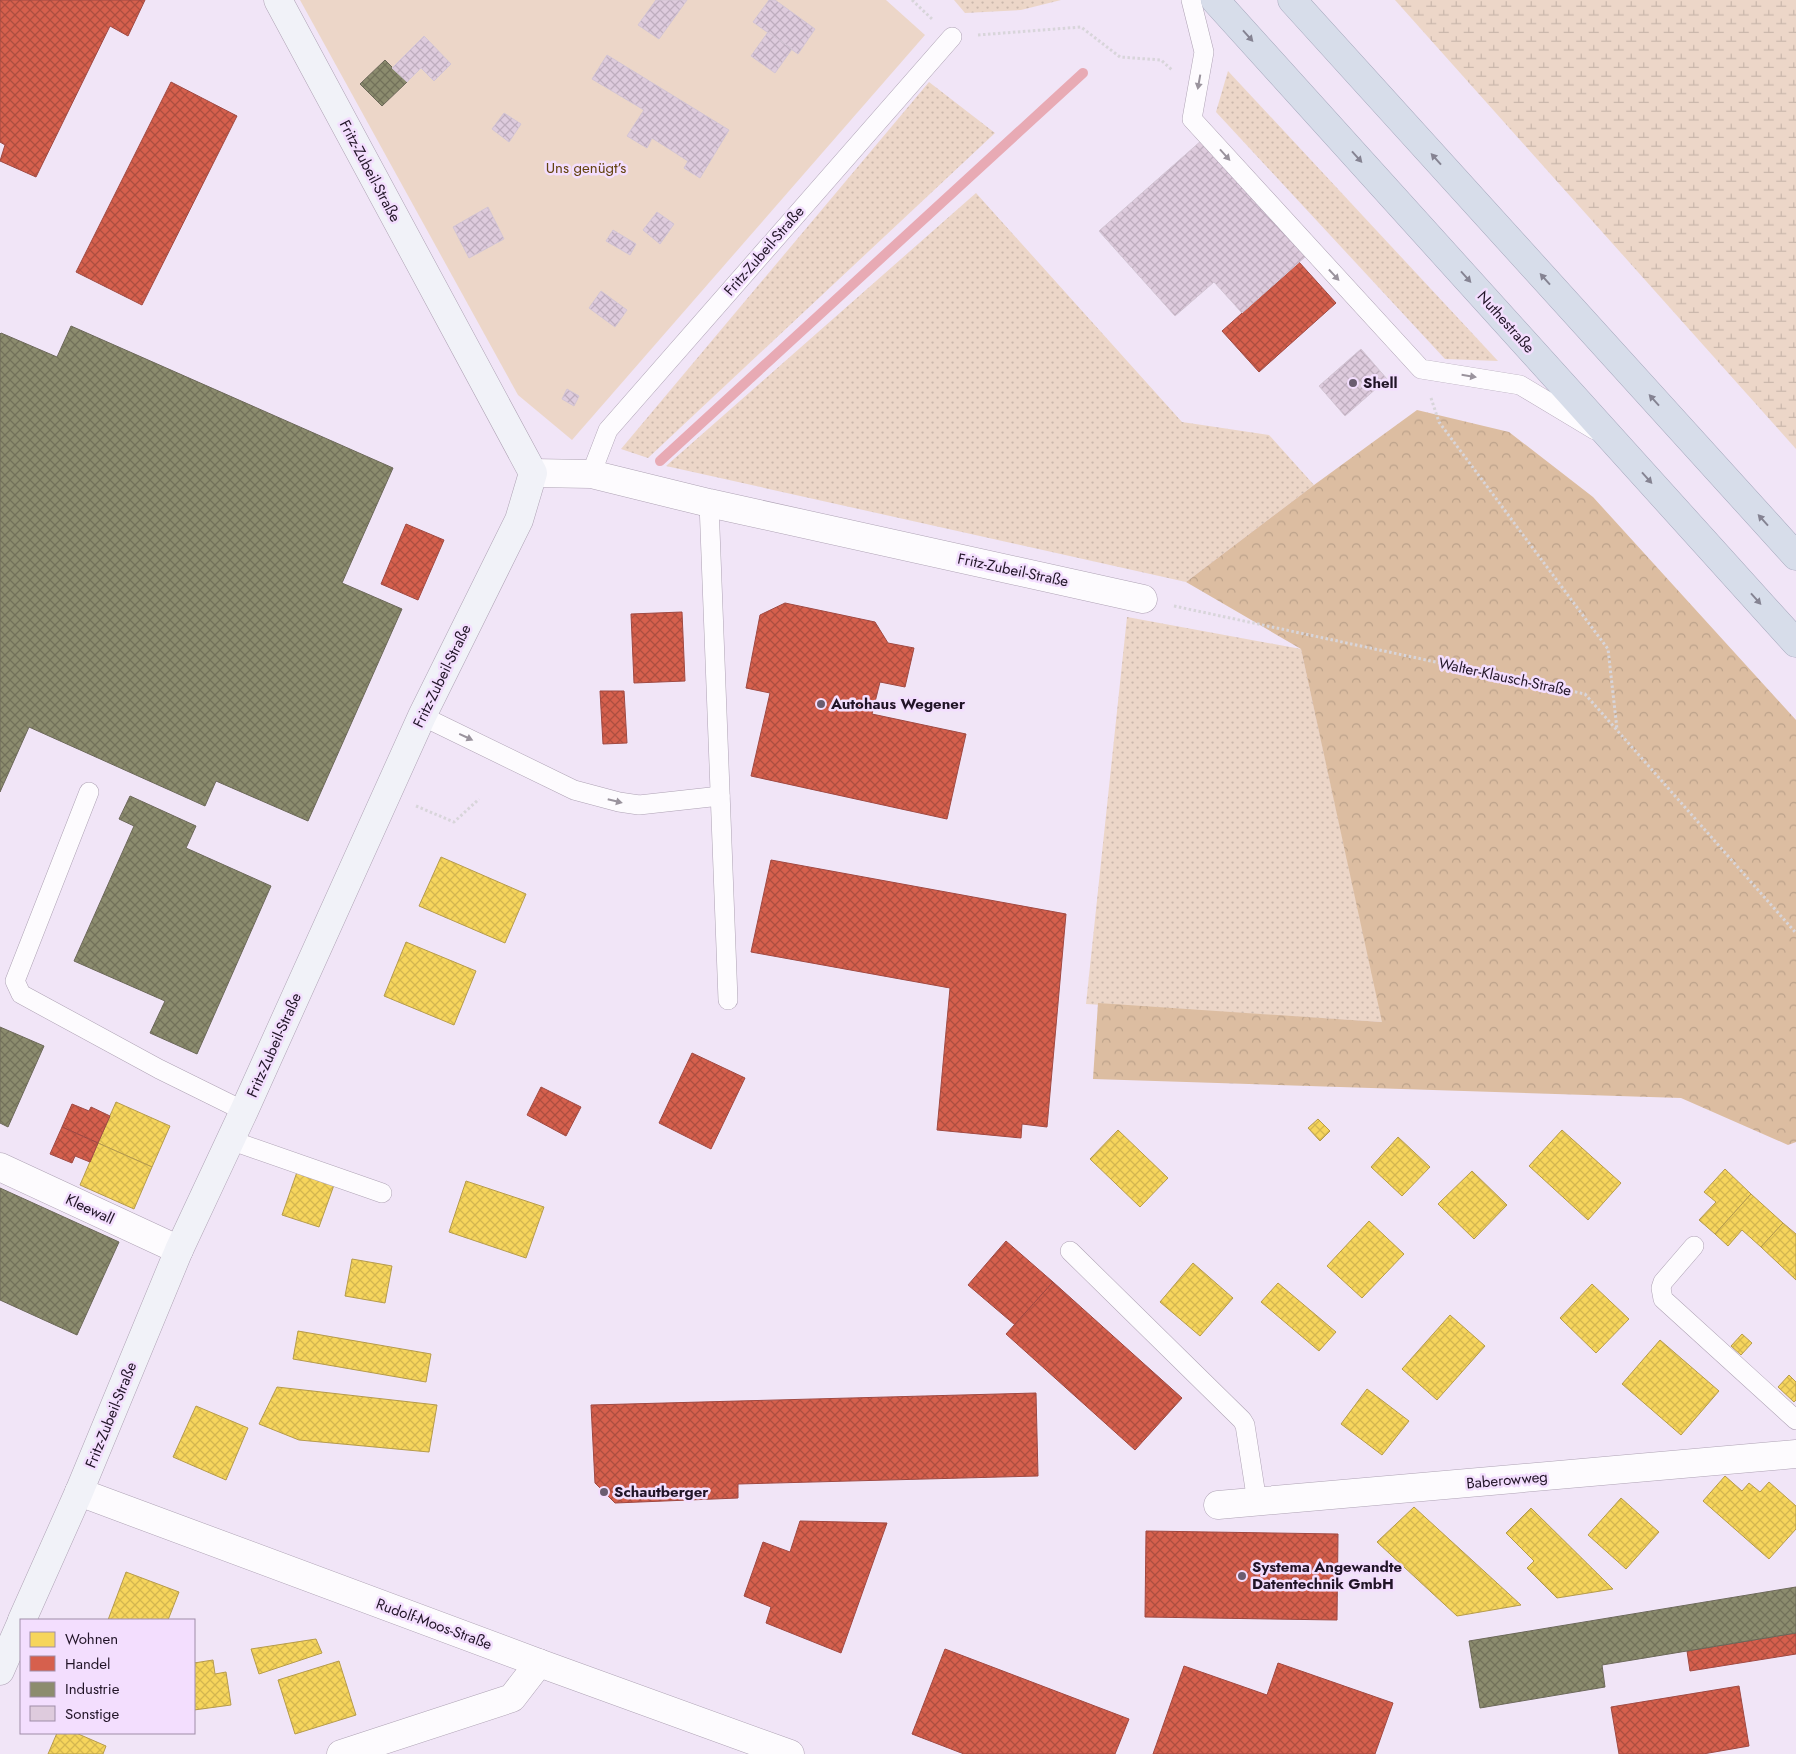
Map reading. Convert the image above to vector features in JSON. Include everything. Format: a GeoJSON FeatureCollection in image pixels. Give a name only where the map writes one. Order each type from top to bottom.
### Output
{"type":"FeatureCollection","features":[{"type":"Feature","properties":{"kind":"highway","name":"Nuthestraße"},"geometry":{"type":"LineString","coordinates":[[1215,0],[1796,643]]}},
{"type":"Feature","properties":{"kind":"highway"},"geometry":{"type":"LineString","coordinates":[[1292,0],[1796,556]]}},
{"type":"Feature","properties":{"kind":"street","name":"Fritz-Zubeil-Straße"},"geometry":{"type":"LineString","coordinates":[[23,1619],[79,1492],[179,1250],[244,1111],[422,716],[519,520],[533,473],[278,0]]}},
{"type":"Feature","properties":{"kind":"street","name":"Fritz-Zubeil-Straße"},"geometry":{"type":"LineString","coordinates":[[533,473],[591,474],[709,503],[1143,599]]}},
{"type":"Feature","properties":{"kind":"street","name":"Kleewall"},"geometry":{"type":"LineString","coordinates":[[0,1167],[179,1250]]}},
{"type":"Feature","properties":{"kind":"street","name":"Baberowweg"},"geometry":{"type":"LineString","coordinates":[[1218,1505],[1796,1454]]}},
{"type":"Feature","properties":{"kind":"street","name":"Rudolf-Moos-Straße"},"geometry":{"type":"LineString","coordinates":[[79,1492],[790,1754]]}},
{"type":"Feature","properties":{"kind":"street","name":"Fritz-Zubeil-Straße"},"geometry":{"type":"LineString","coordinates":[[0,1671],[20,1626]]}},
{"type":"Feature","properties":{"kind":"street"},"geometry":{"type":"LineString","coordinates":[[340,1754],[512,1698],[539,1663]]}},
{"type":"Feature","properties":{"kind":"lane"},"geometry":{"type":"LineString","coordinates":[[1191,0],[1204,52],[1192,119],[1421,368],[1520,385],[1614,442]]}},
{"type":"Feature","properties":{"kind":"lane","name":"Fritz-Zubeil-Straße"},"geometry":{"type":"LineString","coordinates":[[591,474],[608,430],[952,37]]}},
{"type":"Feature","properties":{"kind":"lane"},"geometry":{"type":"LineString","coordinates":[[709,503],[728,1000]]}},
{"type":"Feature","properties":{"kind":"lane"},"geometry":{"type":"LineString","coordinates":[[422,716],[574,790],[619,802],[640,805],[720,796]]}},
{"type":"Feature","properties":{"kind":"lane"},"geometry":{"type":"LineString","coordinates":[[89,792],[7,978],[21,994],[159,1069],[244,1111]]}},
{"type":"Feature","properties":{"kind":"lane"},"geometry":{"type":"LineString","coordinates":[[230,1140],[382,1193]]}},
{"type":"Feature","properties":{"kind":"lane"},"geometry":{"type":"LineString","coordinates":[[1694,1246],[1663,1282],[1661,1288],[1663,1299],[1796,1420]]}},
{"type":"Feature","properties":{"kind":"lane"},"geometry":{"type":"LineString","coordinates":[[1070,1251],[1242,1420],[1245,1426],[1257,1502]]}},
{"type":"Feature","properties":{"kind":"path"},"geometry":{"type":"LineString","coordinates":[[952,37],[1081,27],[1120,57],[1161,60],[1197,92]]}},
{"type":"Feature","properties":{"kind":"path"},"geometry":{"type":"LineString","coordinates":[[1421,368],[1439,422],[1608,649],[1617,730]]}},
{"type":"Feature","properties":{"kind":"path","name":"Walter-Klausch-Straße"},"geometry":{"type":"LineString","coordinates":[[1143,599],[1585,694],[1796,934]]}},
{"type":"Feature","properties":{"kind":"path"},"geometry":{"type":"LineString","coordinates":[[435,814],[454,822],[479,799]]}},
{"type":"Feature","properties":{"kind":"green space","name":"Uns genügt’s"},"geometry":{"type":"Polygon","coordinates":[[[300,0],[886,0],[925,35],[572,440],[518,395],[300,0]]]}},
{"type":"Feature","properties":{"kind":"green space"},"geometry":{"type":"Polygon","coordinates":[[[954,0],[1061,0],[1021,10],[965,13],[954,0]]]}},
{"type":"Feature","properties":{"kind":"green space"},"geometry":{"type":"Polygon","coordinates":[[[1395,0],[1796,0],[1796,449],[1395,0]]]}},
{"type":"Feature","properties":{"kind":"green space"},"geometry":{"type":"Polygon","coordinates":[[[1228,71],[1498,361],[1445,359],[1216,112],[1228,71]]]}},
{"type":"Feature","properties":{"kind":"green space"},"geometry":{"type":"Polygon","coordinates":[[[929,82],[995,133],[648,458],[621,449],[929,82]]]}},
{"type":"Feature","properties":{"kind":"green space"},"geometry":{"type":"Polygon","coordinates":[[[976,193],[1182,422],[1269,435],[1314,485],[1186,582],[666,466],[976,193]]]}},
{"type":"Feature","properties":{"kind":"green space"},"geometry":{"type":"Polygon","coordinates":[[[1417,410],[1509,432],[1593,497],[1796,720],[1796,1142],[1788,1145],[1681,1098],[1093,1079],[1098,1003],[1382,1022],[1301,649],[1186,582],[1417,410]]]}},
{"type":"Feature","properties":{"kind":"green space"},"geometry":{"type":"Polygon","coordinates":[[[1127,617],[1301,649],[1383,1022],[1086,1004],[1127,617]]]}},
{"type":"Feature","properties":{"kind":"building: Wohnen"},"geometry":{"type":"Polygon","coordinates":[[[441,857],[526,894],[505,943],[419,906],[441,857]]]}},
{"type":"Feature","properties":{"kind":"building: Wohnen"},"geometry":{"type":"Polygon","coordinates":[[[406,942],[476,971],[454,1025],[384,996],[406,942]]]}},
{"type":"Feature","properties":{"kind":"building: Wohnen"},"geometry":{"type":"Polygon","coordinates":[[[116,1102],[170,1126],[152,1167],[98,1143],[116,1102]]]}},
{"type":"Feature","properties":{"kind":"building: Wohnen"},"geometry":{"type":"Polygon","coordinates":[[[1318,1119],[1330,1131],[1320,1141],[1308,1128],[1318,1119]]]}},
{"type":"Feature","properties":{"kind":"building: Wohnen"},"geometry":{"type":"Polygon","coordinates":[[[1118,1130],[1168,1178],[1140,1207],[1090,1159],[1118,1130]]]}},
{"type":"Feature","properties":{"kind":"building: Wohnen"},"geometry":{"type":"Polygon","coordinates":[[[1562,1130],[1621,1183],[1588,1220],[1529,1166],[1562,1130]]]}},
{"type":"Feature","properties":{"kind":"building: Wohnen"},"geometry":{"type":"Polygon","coordinates":[[[1398,1137],[1430,1167],[1402,1196],[1371,1167],[1398,1137]]]}},
{"type":"Feature","properties":{"kind":"building: Wohnen"},"geometry":{"type":"Polygon","coordinates":[[[98,1143],[152,1167],[134,1209],[80,1185],[98,1143]]]}},
{"type":"Feature","properties":{"kind":"building: Wohnen"},"geometry":{"type":"Polygon","coordinates":[[[1725,1169],[1751,1194],[1715,1234],[1699,1220],[1716,1202],[1704,1192],[1725,1169]]]}},
{"type":"Feature","properties":{"kind":"building: Wohnen"},"geometry":{"type":"Polygon","coordinates":[[[1472,1171],[1507,1205],[1474,1239],[1438,1204],[1472,1171]]]}},
{"type":"Feature","properties":{"kind":"building: Wohnen"},"geometry":{"type":"Polygon","coordinates":[[[297,1172],[334,1185],[319,1227],[282,1215],[297,1172]]]}},
{"type":"Feature","properties":{"kind":"building: Wohnen"},"geometry":{"type":"Polygon","coordinates":[[[466,1181],[544,1207],[526,1258],[449,1232],[466,1181]]]}},
{"type":"Feature","properties":{"kind":"building: Wohnen"},"geometry":{"type":"Polygon","coordinates":[[[1751,1194],[1783,1223],[1761,1247],[1742,1230],[1728,1246],[1715,1234],[1751,1194]]]}},
{"type":"Feature","properties":{"kind":"building: Wohnen"},"geometry":{"type":"Polygon","coordinates":[[[1369,1221],[1404,1254],[1362,1298],[1327,1266],[1369,1221]]]}},
{"type":"Feature","properties":{"kind":"building: Wohnen"},"geometry":{"type":"Polygon","coordinates":[[[1783,1223],[1796,1234],[1796,1280],[1761,1247],[1783,1223]]]}},
{"type":"Feature","properties":{"kind":"building: Wohnen"},"geometry":{"type":"Polygon","coordinates":[[[352,1259],[392,1266],[385,1303],[345,1296],[352,1259]]]}},
{"type":"Feature","properties":{"kind":"building: Wohnen"},"geometry":{"type":"Polygon","coordinates":[[[1193,1263],[1233,1298],[1200,1336],[1160,1302],[1193,1263]]]}},
{"type":"Feature","properties":{"kind":"building: Wohnen"},"geometry":{"type":"Polygon","coordinates":[[[1278,1283],[1336,1332],[1319,1351],[1261,1302],[1278,1283]]]}},
{"type":"Feature","properties":{"kind":"building: Wohnen"},"geometry":{"type":"Polygon","coordinates":[[[1592,1284],[1629,1319],[1596,1353],[1560,1318],[1592,1284]]]}},
{"type":"Feature","properties":{"kind":"building: Wohnen"},"geometry":{"type":"Polygon","coordinates":[[[1450,1315],[1485,1346],[1437,1400],[1402,1369],[1450,1315]]]}},
{"type":"Feature","properties":{"kind":"building: Wohnen"},"geometry":{"type":"Polygon","coordinates":[[[298,1331],[431,1354],[426,1382],[293,1359],[298,1331]]]}},
{"type":"Feature","properties":{"kind":"building: Wohnen"},"geometry":{"type":"Polygon","coordinates":[[[1742,1334],[1752,1343],[1741,1355],[1731,1346],[1742,1334]]]}},
{"type":"Feature","properties":{"kind":"building: Wohnen"},"geometry":{"type":"Polygon","coordinates":[[[1660,1340],[1719,1391],[1681,1435],[1622,1384],[1660,1340]]]}},
{"type":"Feature","properties":{"kind":"building: Wohnen"},"geometry":{"type":"Polygon","coordinates":[[[1789,1375],[1796,1382],[1796,1400],[1794,1402],[1778,1387],[1789,1375]]]}},
{"type":"Feature","properties":{"kind":"building: Wohnen"},"geometry":{"type":"Polygon","coordinates":[[[277,1387],[437,1405],[429,1452],[299,1440],[259,1424],[277,1387]]]}},
{"type":"Feature","properties":{"kind":"building: Wohnen"},"geometry":{"type":"Polygon","coordinates":[[[1367,1389],[1409,1421],[1382,1455],[1341,1424],[1367,1389]]]}},
{"type":"Feature","properties":{"kind":"building: Wohnen"},"geometry":{"type":"Polygon","coordinates":[[[196,1406],[248,1428],[226,1480],[173,1457],[196,1406]]]}},
{"type":"Feature","properties":{"kind":"building: Wohnen"},"geometry":{"type":"Polygon","coordinates":[[[1725,1476],[1742,1491],[1749,1483],[1760,1492],[1769,1482],[1796,1506],[1796,1529],[1769,1559],[1703,1501],[1725,1476]]]}},
{"type":"Feature","properties":{"kind":"building: Wohnen"},"geometry":{"type":"Polygon","coordinates":[[[1621,1498],[1659,1532],[1626,1569],[1588,1535],[1621,1498]]]}},
{"type":"Feature","properties":{"kind":"building: Wohnen"},"geometry":{"type":"Polygon","coordinates":[[[1414,1507],[1521,1605],[1457,1616],[1377,1542],[1414,1507]]]}},
{"type":"Feature","properties":{"kind":"building: Wohnen"},"geometry":{"type":"Polygon","coordinates":[[[1531,1508],[1613,1589],[1557,1598],[1527,1568],[1534,1561],[1506,1533],[1531,1508]]]}},
{"type":"Feature","properties":{"kind":"building: Wohnen"},"geometry":{"type":"Polygon","coordinates":[[[126,1572],[179,1592],[168,1619],[108,1619],[126,1572]]]}},
{"type":"Feature","properties":{"kind":"building: Wohnen"},"geometry":{"type":"Polygon","coordinates":[[[316,1639],[322,1653],[259,1674],[251,1649],[316,1639]]]}},
{"type":"Feature","properties":{"kind":"building: Wohnen"},"geometry":{"type":"Polygon","coordinates":[[[213,1660],[215,1674],[226,1672],[231,1705],[195,1710],[195,1663],[213,1660]]]}},
{"type":"Feature","properties":{"kind":"building: Wohnen"},"geometry":{"type":"Polygon","coordinates":[[[339,1661],[356,1715],[295,1734],[278,1680],[339,1661]]]}},
{"type":"Feature","properties":{"kind":"building: Wohnen"},"geometry":{"type":"Polygon","coordinates":[[[57,1734],[78,1734],[106,1746],[103,1754],[48,1754],[57,1734]]]}},
{"type":"Feature","properties":{"kind":"building: Handel"},"geometry":{"type":"Polygon","coordinates":[[[0,0],[145,0],[128,36],[110,26],[36,177],[0,161],[5,145],[0,142],[0,0]]]}},
{"type":"Feature","properties":{"kind":"building: Handel"},"geometry":{"type":"Polygon","coordinates":[[[171,82],[237,116],[142,305],[76,272],[171,82]]]}},
{"type":"Feature","properties":{"kind":"building: Handel"},"geometry":{"type":"Polygon","coordinates":[[[1299,262],[1336,303],[1259,372],[1222,331],[1299,262]]]}},
{"type":"Feature","properties":{"kind":"building: Handel"},"geometry":{"type":"Polygon","coordinates":[[[406,524],[444,540],[418,600],[381,584],[406,524]]]}},
{"type":"Feature","properties":{"kind":"building: Handel","name":"Autohaus Wegener"},"geometry":{"type":"Polygon","coordinates":[[[785,603],[875,622],[888,643],[914,648],[905,687],[880,682],[872,714],[966,734],[947,819],[751,776],[770,693],[746,688],[760,615],[785,603]]]}},
{"type":"Feature","properties":{"kind":"building: Handel"},"geometry":{"type":"Polygon","coordinates":[[[682,612],[685,681],[634,683],[631,614],[682,612]]]}},
{"type":"Feature","properties":{"kind":"building: Handel"},"geometry":{"type":"Polygon","coordinates":[[[600,691],[624,691],[627,743],[603,744],[600,691]]]}},
{"type":"Feature","properties":{"kind":"building: Handel"},"geometry":{"type":"Polygon","coordinates":[[[771,860],[1066,914],[1047,1127],[1022,1124],[1021,1138],[937,1130],[950,988],[751,952],[771,860]]]}},
{"type":"Feature","properties":{"kind":"building: Handel"},"geometry":{"type":"Polygon","coordinates":[[[692,1053],[745,1078],[711,1149],[659,1123],[692,1053]]]}},
{"type":"Feature","properties":{"kind":"building: Handel"},"geometry":{"type":"Polygon","coordinates":[[[541,1087],[581,1107],[566,1136],[527,1115],[541,1087]]]}},
{"type":"Feature","properties":{"kind":"building: Handel"},"geometry":{"type":"Polygon","coordinates":[[[72,1104],[89,1111],[91,1107],[110,1116],[98,1143],[62,1127],[72,1104]]]}},
{"type":"Feature","properties":{"kind":"building: Handel"},"geometry":{"type":"Polygon","coordinates":[[[62,1127],[98,1143],[90,1162],[75,1156],[72,1163],[50,1154],[62,1127]]]}},
{"type":"Feature","properties":{"kind":"building: Handel"},"geometry":{"type":"Polygon","coordinates":[[[1006,1241],[1053,1282],[1015,1325],[968,1285],[1006,1241]]]}},
{"type":"Feature","properties":{"kind":"building: Handel"},"geometry":{"type":"Polygon","coordinates":[[[1053,1282],[1182,1398],[1135,1450],[1006,1334],[1053,1282]]]}},
{"type":"Feature","properties":{"kind":"building: Handel"},"geometry":{"type":"Polygon","coordinates":[[[1036,1393],[1038,1476],[738,1484],[738,1498],[615,1503],[595,1483],[591,1405],[1036,1393]]]}},
{"type":"Feature","properties":{"kind":"building: Handel"},"geometry":{"type":"Polygon","coordinates":[[[800,1521],[887,1523],[841,1653],[766,1623],[771,1607],[744,1596],[763,1542],[790,1552],[800,1521]]]}},
{"type":"Feature","properties":{"kind":"building: Handel","name":"Systema Angewandte Datentechnik GmbH"},"geometry":{"type":"Polygon","coordinates":[[[1146,1531],[1338,1534],[1337,1620],[1145,1617],[1146,1531]]]}},
{"type":"Feature","properties":{"kind":"building: Handel"},"geometry":{"type":"Polygon","coordinates":[[[1796,1633],[1796,1654],[1690,1671],[1687,1651],[1796,1633]]]}},
{"type":"Feature","properties":{"kind":"building: Handel"},"geometry":{"type":"Polygon","coordinates":[[[945,1649],[1129,1719],[1115,1754],[964,1754],[912,1734],[945,1649]]]}},
{"type":"Feature","properties":{"kind":"building: Handel"},"geometry":{"type":"Polygon","coordinates":[[[1278,1663],[1393,1703],[1375,1754],[1153,1754],[1184,1666],[1267,1695],[1278,1663]]]}},
{"type":"Feature","properties":{"kind":"building: Handel"},"geometry":{"type":"Polygon","coordinates":[[[1739,1686],[1749,1746],[1703,1754],[1619,1754],[1611,1707],[1739,1686]]]}},
{"type":"Feature","properties":{"kind":"building: Industrie"},"geometry":{"type":"Polygon","coordinates":[[[385,60],[407,82],[382,106],[360,84],[385,60]]]}},
{"type":"Feature","properties":{"kind":"building: Industrie"},"geometry":{"type":"Polygon","coordinates":[[[71,326],[393,468],[342,583],[402,609],[308,821],[216,781],[205,806],[29,727],[0,792],[0,334],[57,357],[71,326]]]}},
{"type":"Feature","properties":{"kind":"building: Industrie"},"geometry":{"type":"Polygon","coordinates":[[[130,796],[196,826],[186,848],[271,886],[197,1054],[150,1033],[165,1001],[74,961],[134,826],[119,819],[130,796]]]}},
{"type":"Feature","properties":{"kind":"building: Industrie"},"geometry":{"type":"Polygon","coordinates":[[[0,1027],[44,1046],[8,1127],[0,1123],[0,1027]]]}},
{"type":"Feature","properties":{"kind":"building: Industrie"},"geometry":{"type":"Polygon","coordinates":[[[0,1188],[119,1242],[77,1335],[0,1300],[0,1188]]]}},
{"type":"Feature","properties":{"kind":"building: Industrie"},"geometry":{"type":"Polygon","coordinates":[[[1796,1587],[1796,1633],[1602,1665],[1605,1687],[1480,1708],[1469,1641],[1796,1587]]]}},
{"type":"Feature","properties":{"kind":"building: Sonstige"},"geometry":{"type":"Polygon","coordinates":[[[656,0],[687,0],[659,39],[638,25],[656,0]]]}},
{"type":"Feature","properties":{"kind":"building: Sonstige"},"geometry":{"type":"Polygon","coordinates":[[[769,0],[775,0],[815,29],[798,54],[753,22],[769,0]]]}},
{"type":"Feature","properties":{"kind":"building: Sonstige"},"geometry":{"type":"Polygon","coordinates":[[[768,32],[792,49],[775,73],[751,56],[768,32]]]}},
{"type":"Feature","properties":{"kind":"building: Sonstige"},"geometry":{"type":"Polygon","coordinates":[[[424,36],[451,64],[434,81],[421,68],[407,82],[392,68],[424,36]]]}},
{"type":"Feature","properties":{"kind":"building: Sonstige"},"geometry":{"type":"Polygon","coordinates":[[[607,55],[729,130],[700,178],[684,168],[688,161],[652,138],[647,148],[627,136],[644,110],[592,79],[607,55]]]}},
{"type":"Feature","properties":{"kind":"building: Sonstige"},"geometry":{"type":"Polygon","coordinates":[[[504,113],[521,124],[509,142],[492,129],[504,113]]]}},
{"type":"Feature","properties":{"kind":"building: Sonstige"},"geometry":{"type":"Polygon","coordinates":[[[1202,140],[1305,257],[1242,313],[1214,282],[1175,316],[1099,231],[1202,140]]]}},
{"type":"Feature","properties":{"kind":"building: Sonstige"},"geometry":{"type":"Polygon","coordinates":[[[488,207],[504,239],[469,258],[453,227],[488,207]]]}},
{"type":"Feature","properties":{"kind":"building: Sonstige"},"geometry":{"type":"Polygon","coordinates":[[[657,212],[674,224],[660,244],[643,230],[657,212]]]}},
{"type":"Feature","properties":{"kind":"building: Sonstige"},"geometry":{"type":"Polygon","coordinates":[[[613,230],[636,244],[630,255],[606,241],[613,230]]]}},
{"type":"Feature","properties":{"kind":"building: Sonstige"},"geometry":{"type":"Polygon","coordinates":[[[601,291],[627,310],[615,327],[589,308],[601,291]]]}},
{"type":"Feature","properties":{"kind":"building: Sonstige","name":"Shell"},"geometry":{"type":"Polygon","coordinates":[[[1361,349],[1387,379],[1345,416],[1319,386],[1361,349]]]}},
{"type":"Feature","properties":{"kind":"building: Sonstige"},"geometry":{"type":"Polygon","coordinates":[[[567,389],[579,396],[574,406],[562,399],[567,389]]]}},
{"type":"Feature","properties":{"kind":"waterway"},"geometry":{"type":"LineString","coordinates":[[660,461],[1083,73]]}},
{"type":"Feature","properties":{"kind":"place","name":"Shell"},"geometry":{"type":"Point","coordinates":[1353,383]}},
{"type":"Feature","properties":{"kind":"place","name":"Autohaus Wegener"},"geometry":{"type":"Point","coordinates":[821,704]}},
{"type":"Feature","properties":{"kind":"place","name":"Schautberger"},"geometry":{"type":"Point","coordinates":[604,1492]}},
{"type":"Feature","properties":{"kind":"place","name":"Systema Angewandte Datentechnik GmbH"},"geometry":{"type":"Point","coordinates":[1242,1576]}}]}
